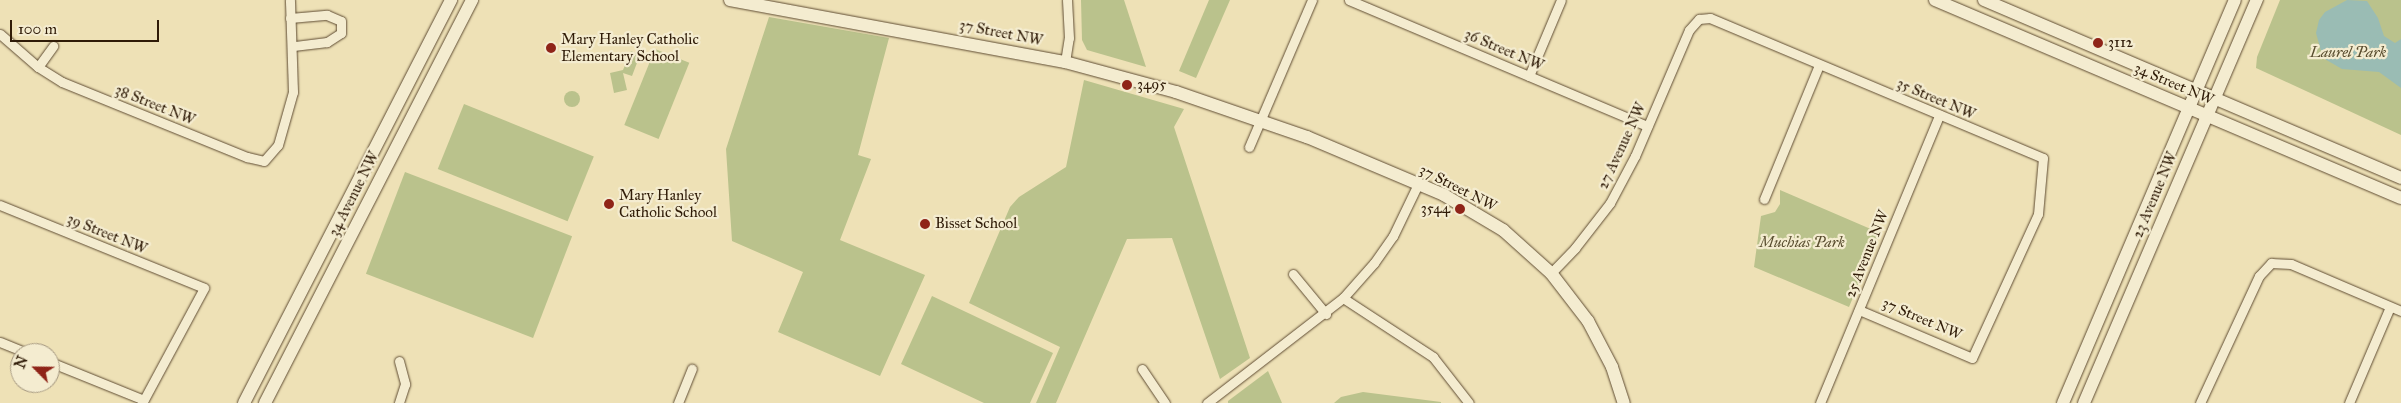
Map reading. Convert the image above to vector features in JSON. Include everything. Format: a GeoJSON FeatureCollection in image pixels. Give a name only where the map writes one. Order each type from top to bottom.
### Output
{"type":"FeatureCollection","features":[{"type":"Feature","properties":{"kind":"main road","name":"34 Avenue NW"},"geometry":{"type":"LineString","coordinates":[[244,403],[451,0]]}},
{"type":"Feature","properties":{"kind":"main road","name":"34 Avenue NW"},"geometry":{"type":"LineString","coordinates":[[265,403],[472,0]]}},
{"type":"Feature","properties":{"kind":"main road","name":"37 Street NW"},"geometry":{"type":"LineString","coordinates":[[730,0],[1065,62],[1176,92],[1261,120],[1418,184],[1483,216],[1551,272],[1588,321],[1612,367],[1624,403]]}},
{"type":"Feature","properties":{"kind":"main road","name":"34 Street NW"},"geometry":{"type":"LineString","coordinates":[[1935,0],[2401,198]]}},
{"type":"Feature","properties":{"kind":"main road","name":"34 Street NW"},"geometry":{"type":"LineString","coordinates":[[1984,0],[2216,97],[2401,178]]}},
{"type":"Feature","properties":{"kind":"main road","name":"23 Avenue NW"},"geometry":{"type":"LineString","coordinates":[[2063,403],[2235,0]]}},
{"type":"Feature","properties":{"kind":"main road","name":"23 Avenue NW"},"geometry":{"type":"LineString","coordinates":[[2084,403],[2257,0]]}},
{"type":"Feature","properties":{"kind":"street"},"geometry":{"type":"LineString","coordinates":[[290,0],[290,18],[294,46],[327,42],[342,33],[341,21],[327,14],[290,18]]}},
{"type":"Feature","properties":{"kind":"street"},"geometry":{"type":"LineString","coordinates":[[1065,62],[1069,38],[1066,0]]}},
{"type":"Feature","properties":{"kind":"street"},"geometry":{"type":"LineString","coordinates":[[1249,148],[1312,0]]}},
{"type":"Feature","properties":{"kind":"street","name":"36 Street NW"},"geometry":{"type":"LineString","coordinates":[[1349,0],[1648,126]]}},
{"type":"Feature","properties":{"kind":"street"},"geometry":{"type":"LineString","coordinates":[[1529,76],[1561,0]]}},
{"type":"Feature","properties":{"kind":"street","name":"35 Street NW"},"geometry":{"type":"LineString","coordinates":[[1700,19],[1716,19],[1819,65],[2043,158],[2038,214],[1972,358]]}},
{"type":"Feature","properties":{"kind":"street","name":"27 Avenue NW"},"geometry":{"type":"LineString","coordinates":[[1551,272],[1607,208],[1648,126],[1689,30],[1700,19]]}},
{"type":"Feature","properties":{"kind":"street","name":"38 Street NW"},"geometry":{"type":"LineString","coordinates":[[0,34],[38,67],[83,90],[247,157],[264,161],[278,145],[292,92],[294,46]]}},
{"type":"Feature","properties":{"kind":"street"},"geometry":{"type":"LineString","coordinates":[[38,67],[53,46]]}},
{"type":"Feature","properties":{"kind":"street"},"geometry":{"type":"LineString","coordinates":[[1764,199],[1819,65]]}},
{"type":"Feature","properties":{"kind":"street","name":"25 Avenue NW"},"geometry":{"type":"LineString","coordinates":[[1820,403],[1939,115]]}},
{"type":"Feature","properties":{"kind":"street"},"geometry":{"type":"LineString","coordinates":[[1207,403],[1326,314],[1343,298],[1374,263],[1394,236],[1418,184]]}},
{"type":"Feature","properties":{"kind":"street","name":"39 Street NW"},"geometry":{"type":"LineString","coordinates":[[0,205],[204,288],[143,402]]}},
{"type":"Feature","properties":{"kind":"street"},"geometry":{"type":"LineString","coordinates":[[2200,403],[2260,276],[2271,263],[2285,262],[2401,311]]}},
{"type":"Feature","properties":{"kind":"street"},"geometry":{"type":"LineString","coordinates":[[1293,274],[1326,314]]}},
{"type":"Feature","properties":{"kind":"street"},"geometry":{"type":"LineString","coordinates":[[1343,298],[1433,358],[1469,403]]}},
{"type":"Feature","properties":{"kind":"street"},"geometry":{"type":"LineString","coordinates":[[2349,403],[2390,307]]}},
{"type":"Feature","properties":{"kind":"street","name":"37 Street NW"},"geometry":{"type":"LineString","coordinates":[[1859,310],[1972,358]]}},
{"type":"Feature","properties":{"kind":"street"},"geometry":{"type":"LineString","coordinates":[[399,361],[405,384],[399,403]]}},
{"type":"Feature","properties":{"kind":"street"},"geometry":{"type":"LineString","coordinates":[[60,366],[143,402]]}},
{"type":"Feature","properties":{"kind":"street"},"geometry":{"type":"LineString","coordinates":[[678,403],[692,368]]}},
{"type":"Feature","properties":{"kind":"street"},"geometry":{"type":"LineString","coordinates":[[1142,369],[1165,403]]}},
{"type":"Feature","properties":{"kind":"green space"},"geometry":{"type":"Polygon","coordinates":[[[1081,0],[1124,0],[1146,67],[1087,50],[1082,40],[1081,0]]]}},
{"type":"Feature","properties":{"kind":"green space"},"geometry":{"type":"Polygon","coordinates":[[[1209,0],[1230,0],[1196,78],[1179,71],[1209,0]]]}},
{"type":"Feature","properties":{"kind":"green space","name":"Laurel Park"},"geometry":{"type":"Polygon","coordinates":[[[2280,0],[2401,0],[2401,135],[2256,68],[2257,57],[2280,0]]]}},
{"type":"Feature","properties":{"kind":"green space"},"geometry":{"type":"Polygon","coordinates":[[[769,17],[889,38],[858,155],[871,159],[840,240],[925,275],[880,376],[778,332],[803,272],[732,241],[726,149],[769,17]]]}},
{"type":"Feature","properties":{"kind":"green space"},"geometry":{"type":"Polygon","coordinates":[[[655,49],[689,63],[659,139],[624,125],[655,49]]]}},
{"type":"Feature","properties":{"kind":"green space"},"geometry":{"type":"Polygon","coordinates":[[[631,51],[640,55],[632,76],[623,73],[627,90],[614,93],[610,73],[623,70],[631,51]]]}},
{"type":"Feature","properties":{"kind":"green space"},"geometry":{"type":"Polygon","coordinates":[[[1084,80],[1184,109],[1174,127],[1250,358],[1220,379],[1172,238],[1127,239],[1056,403],[1036,403],[1060,347],[969,303],[1010,207],[1019,197],[1066,167],[1084,80]]]}},
{"type":"Feature","properties":{"kind":"green space"},"geometry":{"type":"Polygon","coordinates":[[[572,91],[578,93],[580,99],[578,105],[572,107],[566,105],[564,99],[566,93],[572,91]]]}},
{"type":"Feature","properties":{"kind":"green space"},"geometry":{"type":"Polygon","coordinates":[[[464,104],[594,156],[568,221],[438,169],[464,104]]]}},
{"type":"Feature","properties":{"kind":"green space"},"geometry":{"type":"Polygon","coordinates":[[[405,172],[572,236],[533,338],[366,274],[405,172]]]}},
{"type":"Feature","properties":{"kind":"green space","name":"Muchias Park"},"geometry":{"type":"Polygon","coordinates":[[[1780,190],[1880,233],[1849,307],[1754,267],[1761,216],[1775,212],[1780,204],[1780,190]]]}},
{"type":"Feature","properties":{"kind":"green space"},"geometry":{"type":"Polygon","coordinates":[[[932,296],[1053,353],[1030,403],[984,403],[901,364],[932,296]]]}},
{"type":"Feature","properties":{"kind":"green space"},"geometry":{"type":"Polygon","coordinates":[[[1268,371],[1282,403],[1228,403],[1228,401],[1268,371]]]}},
{"type":"Feature","properties":{"kind":"green space"},"geometry":{"type":"Polygon","coordinates":[[[1363,392],[1441,403],[1334,403],[1341,397],[1363,392]]]}},
{"type":"Feature","properties":{"kind":"water"},"geometry":{"type":"Polygon","coordinates":[[[2347,0],[2367,1],[2378,18],[2384,36],[2395,43],[2401,39],[2401,88],[2379,72],[2342,69],[2323,58],[2316,33],[2319,20],[2325,12],[2347,0]]]}},
{"type":"Feature","properties":{"kind":"place","name":"3112"},"geometry":{"type":"Point","coordinates":[2098,43]}},
{"type":"Feature","properties":{"kind":"place","name":"Mary Hanley Catholic Elementary School"},"geometry":{"type":"Point","coordinates":[551,48]}},
{"type":"Feature","properties":{"kind":"place","name":"3495"},"geometry":{"type":"Point","coordinates":[1127,85]}},
{"type":"Feature","properties":{"kind":"place","name":"Mary Hanley Catholic School"},"geometry":{"type":"Point","coordinates":[609,204]}},
{"type":"Feature","properties":{"kind":"place","name":"3544"},"geometry":{"type":"Point","coordinates":[1460,209]}},
{"type":"Feature","properties":{"kind":"place","name":"Bisset School"},"geometry":{"type":"Point","coordinates":[925,224]}}]}
